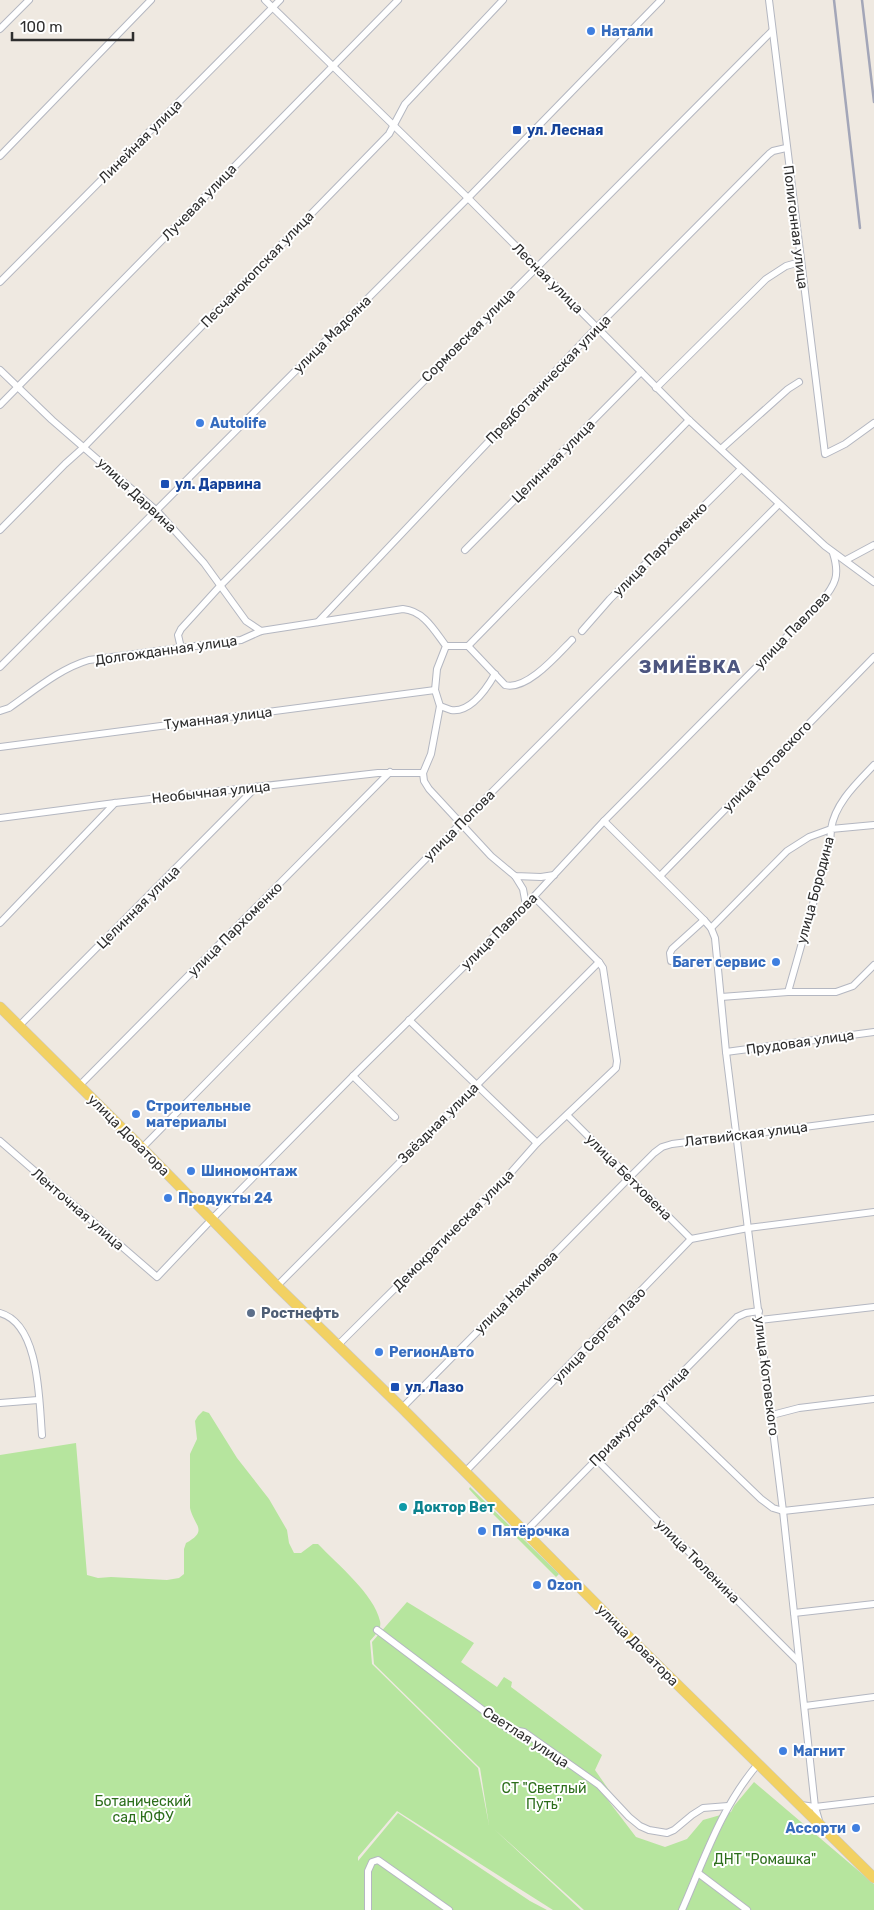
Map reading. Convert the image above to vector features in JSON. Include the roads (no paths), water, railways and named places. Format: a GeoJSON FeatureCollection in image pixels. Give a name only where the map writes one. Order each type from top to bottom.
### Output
{"type":"FeatureCollection","features":[{"type":"Feature","properties":{"kind":"main road","name":"улица Доватора"},"geometry":{"type":"LineString","coordinates":[[0,1007],[277,1286],[874,1878]]}},
{"type":"Feature","properties":{"kind":"street"},"geometry":{"type":"LineString","coordinates":[[0,29],[29,0]]}},
{"type":"Feature","properties":{"kind":"street"},"geometry":{"type":"LineString","coordinates":[[0,156],[151,0]]}},
{"type":"Feature","properties":{"kind":"street","name":"Лесная улица"},"geometry":{"type":"LineString","coordinates":[[266,0],[468,198],[689,420],[778,505],[833,553],[846,560],[874,582]]}},
{"type":"Feature","properties":{"kind":"street","name":"Линейная улица"},"geometry":{"type":"LineString","coordinates":[[0,282],[280,0]]}},
{"type":"Feature","properties":{"kind":"street","name":"Лучевая улица"},"geometry":{"type":"LineString","coordinates":[[0,405],[398,0]]}},
{"type":"Feature","properties":{"kind":"street","name":"Песчанокопская улица"},"geometry":{"type":"LineString","coordinates":[[0,530],[84,447],[394,126],[405,104],[503,0]]}},
{"type":"Feature","properties":{"kind":"street","name":"улица Мадояна"},"geometry":{"type":"LineString","coordinates":[[0,667],[468,198],[661,0]]}},
{"type":"Feature","properties":{"kind":"street","name":"Полигонная улица"},"geometry":{"type":"LineString","coordinates":[[768,0],[825,454],[845,444],[874,423]]}},
{"type":"Feature","properties":{"kind":"street","name":"Сормовская улица"},"geometry":{"type":"LineString","coordinates":[[181,648],[178,635],[181,630],[220,584],[772,31]]}},
{"type":"Feature","properties":{"kind":"street","name":"Предботаническая улица"},"geometry":{"type":"LineString","coordinates":[[318,622],[597,327],[769,154],[786,148]]}},
{"type":"Feature","properties":{"kind":"street"},"geometry":{"type":"LineString","coordinates":[[656,388],[766,279],[786,266],[800,262]]}},
{"type":"Feature","properties":{"kind":"street","name":"улица Дарвина"},"geometry":{"type":"LineString","coordinates":[[0,370],[52,420],[157,511],[204,563],[246,620],[261,631]]}},
{"type":"Feature","properties":{"kind":"street","name":"Целинная улица"},"geometry":{"type":"LineString","coordinates":[[465,550],[641,372]]}},
{"type":"Feature","properties":{"kind":"street"},"geometry":{"type":"LineString","coordinates":[[721,450],[788,389],[799,382]]}},
{"type":"Feature","properties":{"kind":"street"},"geometry":{"type":"LineString","coordinates":[[526,905],[523,890],[515,876],[491,856],[460,824],[424,781],[423,772],[431,754],[440,706],[435,690],[436,668],[446,646],[468,646],[689,420]]}},
{"type":"Feature","properties":{"kind":"street","name":"улица Пархоменко"},"geometry":{"type":"LineString","coordinates":[[582,631],[610,599],[741,469]]}},
{"type":"Feature","properties":{"kind":"street","name":"улица Попова"},"geometry":{"type":"LineString","coordinates":[[142,1148],[460,824],[778,505]]}},
{"type":"Feature","properties":{"kind":"street"},"geometry":{"type":"LineString","coordinates":[[846,560],[874,545]]}},
{"type":"Feature","properties":{"kind":"street","name":"улица Павлова"},"geometry":{"type":"LineString","coordinates":[[157,1278],[212,1219],[534,897],[604,821],[821,602],[830,592],[838,573],[833,553]]}},
{"type":"Feature","properties":{"kind":"street","name":"Долгожданная улица"},"geometry":{"type":"LineString","coordinates":[[0,711],[9,708],[60,672],[89,660],[241,640],[261,631],[293,628],[318,622],[403,609],[412,610],[420,614],[446,646]]}},
{"type":"Feature","properties":{"kind":"street"},"geometry":{"type":"LineString","coordinates":[[468,646],[506,685],[514,686],[532,677],[572,640]]}},
{"type":"Feature","properties":{"kind":"street","name":"улица Котовского"},"geometry":{"type":"LineString","coordinates":[[660,876],[874,657]]}},
{"type":"Feature","properties":{"kind":"street"},"geometry":{"type":"LineString","coordinates":[[440,706],[451,710],[464,708],[479,696],[494,674]]}},
{"type":"Feature","properties":{"kind":"street","name":"Туманная улица"},"geometry":{"type":"LineString","coordinates":[[0,747],[435,690]]}},
{"type":"Feature","properties":{"kind":"street"},"geometry":{"type":"LineString","coordinates":[[711,928],[787,851],[809,837],[831,829],[837,808],[874,765]]}},
{"type":"Feature","properties":{"kind":"street","name":"улица Пархоменко"},"geometry":{"type":"LineString","coordinates":[[79,1086],[390,772]]}},
{"type":"Feature","properties":{"kind":"street","name":"Необычная улица"},"geometry":{"type":"LineString","coordinates":[[0,818],[390,772],[423,772]]}},
{"type":"Feature","properties":{"kind":"street","name":"Целинная улица"},"geometry":{"type":"LineString","coordinates":[[20,1026],[256,787]]}},
{"type":"Feature","properties":{"kind":"street"},"geometry":{"type":"LineString","coordinates":[[0,924],[115,803]]}},
{"type":"Feature","properties":{"kind":"street","name":"улица Котовского"},"geometry":{"type":"LineString","coordinates":[[604,821],[704,920],[711,928],[715,938],[726,1052],[772,1415],[799,1662],[816,1807],[820,1825]]}},
{"type":"Feature","properties":{"kind":"street","name":"улица Бородина"},"geometry":{"type":"LineString","coordinates":[[788,992],[830,844],[831,829],[874,825]]}},
{"type":"Feature","properties":{"kind":"street"},"geometry":{"type":"LineString","coordinates":[[515,876],[541,877],[554,875]]}},
{"type":"Feature","properties":{"kind":"street"},"geometry":{"type":"LineString","coordinates":[[534,897],[599,962]]}},
{"type":"Feature","properties":{"kind":"street"},"geometry":{"type":"LineString","coordinates":[[671,962],[670,954],[672,949],[704,920]]}},
{"type":"Feature","properties":{"kind":"street","name":"Звёздная улица"},"geometry":{"type":"LineString","coordinates":[[277,1286],[599,962]]}},
{"type":"Feature","properties":{"kind":"street","name":"Демократическая улица"},"geometry":{"type":"LineString","coordinates":[[338,1345],[468,1217],[537,1143],[616,1068],[618,1061],[606,978],[599,962]]}},
{"type":"Feature","properties":{"kind":"street"},"geometry":{"type":"LineString","coordinates":[[721,997],[788,992],[823,993],[845,990],[858,981],[874,965]]}},
{"type":"Feature","properties":{"kind":"street"},"geometry":{"type":"LineString","coordinates":[[409,1020],[537,1143]]}},
{"type":"Feature","properties":{"kind":"street","name":"Прудовая улица"},"geometry":{"type":"LineString","coordinates":[[726,1052],[874,1032]]}},
{"type":"Feature","properties":{"kind":"street"},"geometry":{"type":"LineString","coordinates":[[353,1076],[395,1117]]}},
{"type":"Feature","properties":{"kind":"street","name":"улица Бетховена"},"geometry":{"type":"LineString","coordinates":[[567,1115],[691,1239]]}},
{"type":"Feature","properties":{"kind":"street","name":"Латвийская улица"},"geometry":{"type":"LineString","coordinates":[[630,1177],[662,1147],[672,1144],[874,1118]]}},
{"type":"Feature","properties":{"kind":"street","name":"Ленточная улица"},"geometry":{"type":"LineString","coordinates":[[0,1141],[157,1278]]}},
{"type":"Feature","properties":{"kind":"street","name":"улица Нахимова"},"geometry":{"type":"LineString","coordinates":[[402,1408],[630,1177]]}},
{"type":"Feature","properties":{"kind":"street"},"geometry":{"type":"LineString","coordinates":[[691,1239],[748,1228],[874,1212]]}},
{"type":"Feature","properties":{"kind":"street","name":"улица Сергея Лазо"},"geometry":{"type":"LineString","coordinates":[[465,1472],[691,1239]]}},
{"type":"Feature","properties":{"kind":"street"},"geometry":{"type":"LineString","coordinates":[[760,1320],[874,1307]]}},
{"type":"Feature","properties":{"kind":"street","name":"Приамурская улица"},"geometry":{"type":"LineString","coordinates":[[525,1532],[737,1317],[759,1311]]}},
{"type":"Feature","properties":{"kind":"street"},"geometry":{"type":"LineString","coordinates":[[0,1313],[13,1319],[24,1334],[33,1358],[42,1435]]}},
{"type":"Feature","properties":{"kind":"street"},"geometry":{"type":"LineString","coordinates":[[656,1398],[761,1500],[774,1508],[783,1511],[874,1501]]}},
{"type":"Feature","properties":{"kind":"street"},"geometry":{"type":"LineString","coordinates":[[772,1415],[799,1408],[874,1399]]}},
{"type":"Feature","properties":{"kind":"street"},"geometry":{"type":"LineString","coordinates":[[0,1403],[38,1400]]}},
{"type":"Feature","properties":{"kind":"street","name":"улица Тюленина"},"geometry":{"type":"LineString","coordinates":[[596,1459],[799,1662]]}},
{"type":"Feature","properties":{"kind":"street"},"geometry":{"type":"LineString","coordinates":[[794,1613],[874,1604]]}},
{"type":"Feature","properties":{"kind":"street","name":"Светлая улица"},"geometry":{"type":"LineString","coordinates":[[378,1630],[508,1728],[524,1732],[599,1785],[640,1826],[667,1833],[674,1830],[703,1808],[728,1806]]}},
{"type":"Feature","properties":{"kind":"street"},"geometry":{"type":"LineString","coordinates":[[805,1706],[874,1697]]}},
{"type":"Feature","properties":{"kind":"street"},"geometry":{"type":"LineString","coordinates":[[682,1910],[728,1806],[743,1782],[758,1764]]}},
{"type":"Feature","properties":{"kind":"street"},"geometry":{"type":"LineString","coordinates":[[799,1804],[816,1807],[874,1800]]}},
{"type":"Feature","properties":{"kind":"street"},"geometry":{"type":"LineString","coordinates":[[368,1910],[368,1871],[372,1862],[378,1860],[445,1909]]}},
{"type":"Feature","properties":{"kind":"street"},"geometry":{"type":"LineString","coordinates":[[698,1873],[747,1910]]}},
{"type":"Feature","properties":{"kind":"railway"},"geometry":{"type":"LineString","coordinates":[[834,0],[860,228]]}},
{"type":"Feature","properties":{"kind":"railway"},"geometry":{"type":"LineString","coordinates":[[862,0],[874,102]]}},
{"type":"Feature","properties":{"kind":"place","name":"Натали"},"geometry":{"type":"Point","coordinates":[591,31]}},
{"type":"Feature","properties":{"kind":"place","name":"ул. Лесная"},"geometry":{"type":"Point","coordinates":[517,130]}},
{"type":"Feature","properties":{"kind":"place","name":"Autolife"},"geometry":{"type":"Point","coordinates":[200,423]}},
{"type":"Feature","properties":{"kind":"place","name":"ул. Дарвина"},"geometry":{"type":"Point","coordinates":[165,484]}},
{"type":"Feature","properties":{"kind":"place","name":"Багет сервис"},"geometry":{"type":"Point","coordinates":[776,962]}},
{"type":"Feature","properties":{"kind":"place","name":"Строительные материалы"},"geometry":{"type":"Point","coordinates":[136,1114]}},
{"type":"Feature","properties":{"kind":"place","name":"Шиномонтаж"},"geometry":{"type":"Point","coordinates":[191,1171]}},
{"type":"Feature","properties":{"kind":"place","name":"Продукты 24"},"geometry":{"type":"Point","coordinates":[168,1198]}},
{"type":"Feature","properties":{"kind":"place","name":"Ростнефть"},"geometry":{"type":"Point","coordinates":[251,1313]}},
{"type":"Feature","properties":{"kind":"place","name":"РегионАвто"},"geometry":{"type":"Point","coordinates":[379,1352]}},
{"type":"Feature","properties":{"kind":"place","name":"ул. Лазо"},"geometry":{"type":"Point","coordinates":[395,1387]}},
{"type":"Feature","properties":{"kind":"place","name":"Доктор Вет"},"geometry":{"type":"Point","coordinates":[403,1507]}},
{"type":"Feature","properties":{"kind":"place","name":"Пятёрочка"},"geometry":{"type":"Point","coordinates":[482,1531]}},
{"type":"Feature","properties":{"kind":"place","name":"Ozon"},"geometry":{"type":"Point","coordinates":[537,1585]}},
{"type":"Feature","properties":{"kind":"place","name":"Магнит"},"geometry":{"type":"Point","coordinates":[783,1751]}},
{"type":"Feature","properties":{"kind":"place","name":"Ассорти"},"geometry":{"type":"Point","coordinates":[856,1828]}},
{"type":"Feature","properties":{"kind":"district","name":"ЗМИЁВКА"},"geometry":{"type":"Point","coordinates":[690,666]}},
{"type":"Feature","properties":{"kind":"park label","name":"СТ \"Светлый Путь\""},"geometry":{"type":"Point","coordinates":[544,1796]}},
{"type":"Feature","properties":{"kind":"park label","name":"Ботанический сад ЮФУ"},"geometry":{"type":"Point","coordinates":[143,1809]}},
{"type":"Feature","properties":{"kind":"park label","name":"ДНТ \"Ромашка\""},"geometry":{"type":"Point","coordinates":[765,1859]}}]}
